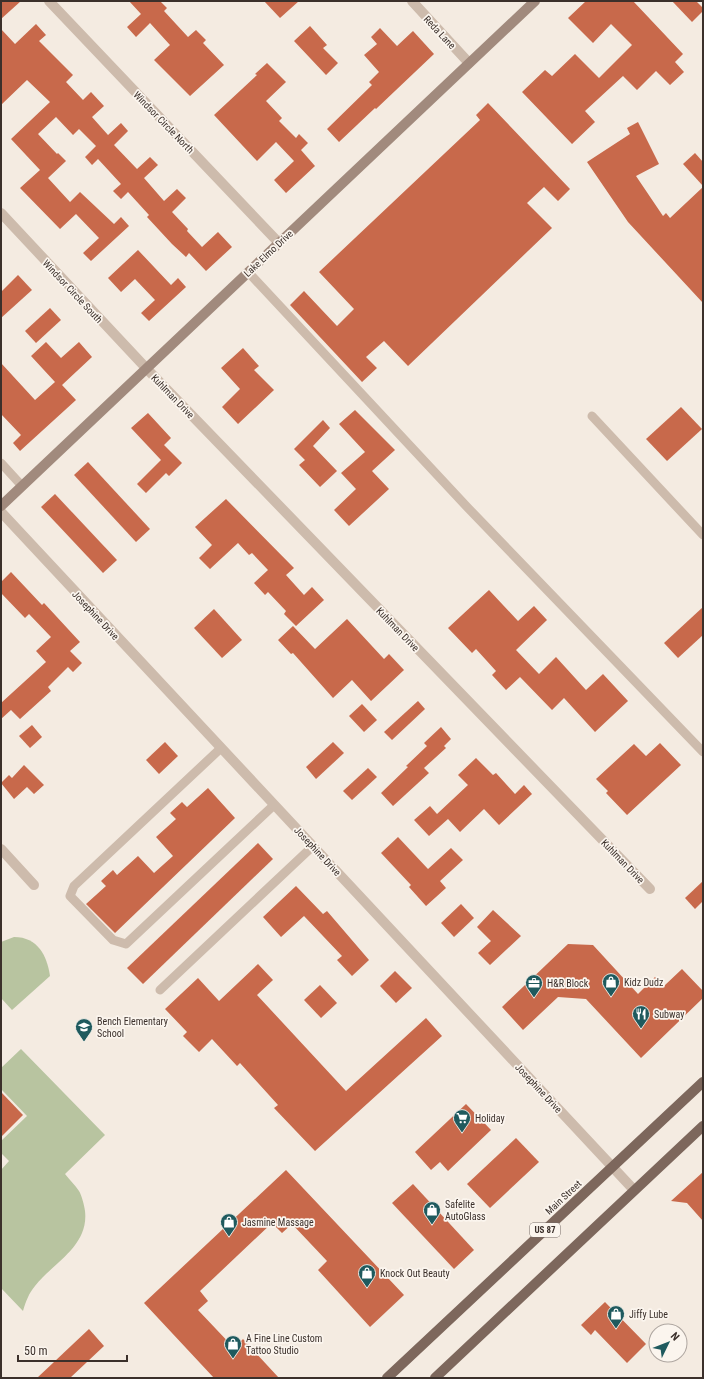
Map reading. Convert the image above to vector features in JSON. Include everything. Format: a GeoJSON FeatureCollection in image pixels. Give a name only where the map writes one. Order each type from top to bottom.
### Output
{"type":"FeatureCollection","features":[{"type":"Feature","properties":{"kind":"main road","name":"Lake Elmo Drive"},"geometry":{"type":"LineString","coordinates":[[1,506],[535,1]]}},
{"type":"Feature","properties":{"kind":"main road","name":"Main Street"},"geometry":{"type":"LineString","coordinates":[[387,1378],[703,1082]]}},
{"type":"Feature","properties":{"kind":"main road"},"geometry":{"type":"LineString","coordinates":[[435,1378],[703,1126]]}},
{"type":"Feature","properties":{"kind":"street","name":"Windsor Circle North"},"geometry":{"type":"LineString","coordinates":[[49,1],[279,242]]}},
{"type":"Feature","properties":{"kind":"street","name":"Reda Lane"},"geometry":{"type":"LineString","coordinates":[[412,1],[469,63]]}},
{"type":"Feature","properties":{"kind":"street","name":"Windsor Circle South"},"geometry":{"type":"LineString","coordinates":[[1,214],[146,368]]}},
{"type":"Feature","properties":{"kind":"street","name":"Kuhlman Drive"},"geometry":{"type":"LineString","coordinates":[[146,368],[650,889]]}},
{"type":"Feature","properties":{"kind":"street","name":"Josephine Drive"},"geometry":{"type":"LineString","coordinates":[[1,512],[634,1190]]}},
{"type":"Feature","properties":{"kind":"street"},"geometry":{"type":"LineString","coordinates":[[1,849],[34,885]]}},
{"type":"Feature","properties":{"kind":"lane"},"geometry":{"type":"LineString","coordinates":[[248,272],[470,509],[703,752]]}},
{"type":"Feature","properties":{"kind":"lane"},"geometry":{"type":"LineString","coordinates":[[592,416],[703,535]]}},
{"type":"Feature","properties":{"kind":"lane"},"geometry":{"type":"LineString","coordinates":[[1,463],[22,486]]}},
{"type":"Feature","properties":{"kind":"lane"},"geometry":{"type":"LineString","coordinates":[[221,748],[74,886],[70,896],[113,940],[126,944],[274,805]]}},
{"type":"Feature","properties":{"kind":"lane"},"geometry":{"type":"LineString","coordinates":[[160,990],[313,846]]}},
{"type":"Feature","properties":{"kind":"green space"},"geometry":{"type":"Polygon","coordinates":[[[14,937],[29,940],[40,949],[44,955],[50,976],[12,1010],[1,998],[1,942],[14,937]]]}},
{"type":"Feature","properties":{"kind":"green space"},"geometry":{"type":"Polygon","coordinates":[[[21,1049],[105,1135],[65,1174],[79,1191],[83,1201],[85,1223],[82,1234],[69,1253],[43,1277],[33,1289],[28,1297],[23,1311],[1,1288],[1,1170],[9,1161],[1,1153],[1,1141],[27,1116],[1,1089],[1,1068],[21,1049]]]}},
{"type":"Feature","properties":{"kind":"building"},"geometry":{"type":"Polygon","coordinates":[[[1,1],[21,1],[1,19],[1,1]]]}},
{"type":"Feature","properties":{"kind":"building"},"geometry":{"type":"Polygon","coordinates":[[[129,1],[160,1],[167,8],[164,11],[188,37],[196,30],[206,40],[203,43],[224,65],[190,96],[154,60],[170,45],[150,23],[136,37],[127,27],[141,14],[129,1]]]}},
{"type":"Feature","properties":{"kind":"building"},"geometry":{"type":"Polygon","coordinates":[[[264,1],[299,1],[280,18],[264,1]]]}},
{"type":"Feature","properties":{"kind":"building"},"geometry":{"type":"Polygon","coordinates":[[[586,1],[633,1],[683,54],[675,62],[684,72],[670,85],[656,71],[637,90],[623,76],[585,111],[595,122],[572,144],[522,92],[545,70],[552,76],[575,54],[599,78],[632,45],[611,24],[593,43],[568,18],[586,1]]]}},
{"type":"Feature","properties":{"kind":"building"},"geometry":{"type":"Polygon","coordinates":[[[672,1],[696,1],[703,8],[703,11],[692,22],[672,1]]]}},
{"type":"Feature","properties":{"kind":"building"},"geometry":{"type":"Polygon","coordinates":[[[36,24],[46,35],[39,41],[73,75],[66,82],[83,100],[91,92],[104,106],[92,117],[108,135],[121,123],[128,131],[114,145],[137,169],[150,157],[158,165],[144,178],[164,201],[177,189],[186,198],[172,212],[188,229],[187,231],[202,247],[218,232],[232,247],[206,271],[189,253],[186,257],[172,244],[147,217],[149,215],[128,192],[121,199],[113,191],[121,184],[98,159],[92,165],[85,157],[96,146],[79,129],[73,135],[56,117],[38,134],[57,154],[58,153],[66,161],[48,178],[70,202],[80,192],[114,224],[121,217],[129,226],[91,261],[83,253],[99,238],[76,214],[60,229],[20,188],[40,170],[11,139],[50,102],[27,80],[1,105],[1,29],[15,44],[36,24]]]}},
{"type":"Feature","properties":{"kind":"building"},"geometry":{"type":"Polygon","coordinates":[[[310,26],[327,45],[323,48],[338,63],[326,75],[294,41],[310,26]]]}},
{"type":"Feature","properties":{"kind":"building"},"geometry":{"type":"Polygon","coordinates":[[[380,28],[397,46],[413,31],[434,54],[339,142],[327,129],[372,85],[369,82],[379,72],[364,55],[377,44],[371,37],[380,28]]]}},
{"type":"Feature","properties":{"kind":"building"},"geometry":{"type":"Polygon","coordinates":[[[267,63],[286,82],[266,101],[282,118],[279,121],[296,138],[299,134],[308,143],[301,150],[315,166],[286,193],[274,180],[294,161],[276,142],[257,161],[214,115],[257,75],[255,74],[267,63]]]}},
{"type":"Feature","properties":{"kind":"building"},"geometry":{"type":"Polygon","coordinates":[[[488,103],[570,189],[558,201],[544,187],[527,203],[552,228],[408,366],[384,341],[366,357],[377,368],[362,382],[290,305],[304,291],[337,326],[354,309],[319,272],[480,120],[476,115],[488,103]]]}},
{"type":"Feature","properties":{"kind":"building"},"geometry":{"type":"Polygon","coordinates":[[[638,122],[659,164],[636,176],[663,216],[666,213],[670,218],[703,187],[703,303],[628,222],[587,162],[630,134],[627,128],[638,122]]]}},
{"type":"Feature","properties":{"kind":"building"},"geometry":{"type":"Polygon","coordinates":[[[695,153],[703,162],[703,186],[683,164],[695,153]]]}},
{"type":"Feature","properties":{"kind":"building"},"geometry":{"type":"Polygon","coordinates":[[[138,250],[171,285],[178,278],[186,287],[149,321],[141,313],[155,300],[135,279],[121,292],[108,278],[138,250]]]}},
{"type":"Feature","properties":{"kind":"building"},"geometry":{"type":"Polygon","coordinates":[[[18,275],[32,290],[1,318],[1,292],[18,275]]]}},
{"type":"Feature","properties":{"kind":"building"},"geometry":{"type":"Polygon","coordinates":[[[50,308],[61,320],[36,343],[25,331],[50,308]]]}},
{"type":"Feature","properties":{"kind":"building"},"geometry":{"type":"Polygon","coordinates":[[[46,342],[61,358],[79,342],[92,357],[62,385],[76,400],[20,451],[13,443],[21,435],[1,414],[1,363],[35,400],[55,382],[31,356],[46,342]]]}},
{"type":"Feature","properties":{"kind":"building"},"geometry":{"type":"Polygon","coordinates":[[[243,348],[259,366],[254,370],[274,390],[238,424],[222,407],[240,389],[221,368],[243,348]]]}},
{"type":"Feature","properties":{"kind":"building"},"geometry":{"type":"Polygon","coordinates":[[[681,407],[702,429],[667,461],[646,439],[681,407]]]}},
{"type":"Feature","properties":{"kind":"building"},"geometry":{"type":"Polygon","coordinates":[[[355,410],[395,450],[372,471],[389,489],[349,526],[334,510],[356,489],[341,473],[365,452],[339,424],[355,410]]]}},
{"type":"Feature","properties":{"kind":"building"},"geometry":{"type":"Polygon","coordinates":[[[148,413],[171,438],[164,445],[182,463],[169,476],[166,473],[146,493],[137,484],[161,460],[131,428],[148,413]]]}},
{"type":"Feature","properties":{"kind":"building"},"geometry":{"type":"Polygon","coordinates":[[[323,420],[330,428],[313,446],[337,471],[320,487],[299,465],[305,460],[294,449],[323,420]]]}},
{"type":"Feature","properties":{"kind":"building"},"geometry":{"type":"Polygon","coordinates":[[[88,462],[150,529],[136,542],[74,475],[88,462]]]}},
{"type":"Feature","properties":{"kind":"building"},"geometry":{"type":"Polygon","coordinates":[[[55,494],[117,560],[103,573],[41,507],[55,494]]]}},
{"type":"Feature","properties":{"kind":"building"},"geometry":{"type":"Polygon","coordinates":[[[226,499],[294,568],[286,575],[304,595],[312,587],[324,600],[296,626],[284,614],[286,611],[268,592],[265,595],[254,583],[268,570],[252,553],[249,555],[238,543],[210,569],[199,558],[212,545],[195,527],[226,499]]]}},
{"type":"Feature","properties":{"kind":"building"},"geometry":{"type":"Polygon","coordinates":[[[11,572],[42,605],[44,603],[80,642],[70,651],[82,663],[73,672],[68,667],[48,687],[51,691],[20,719],[11,710],[1,719],[1,703],[46,662],[36,651],[51,637],[29,614],[25,618],[1,593],[1,582],[11,572]]]}},
{"type":"Feature","properties":{"kind":"building"},"geometry":{"type":"Polygon","coordinates":[[[489,590],[518,621],[534,606],[547,620],[516,650],[539,674],[556,657],[586,690],[603,674],[628,701],[595,732],[564,698],[552,710],[520,677],[506,690],[492,675],[496,671],[476,649],[472,653],[448,628],[489,590]]]}},
{"type":"Feature","properties":{"kind":"building"},"geometry":{"type":"Polygon","coordinates":[[[703,607],[703,635],[678,658],[664,643],[703,607]]]}},
{"type":"Feature","properties":{"kind":"building"},"geometry":{"type":"Polygon","coordinates":[[[214,609],[242,640],[222,658],[194,628],[214,609]]]}},
{"type":"Feature","properties":{"kind":"building"},"geometry":{"type":"Polygon","coordinates":[[[347,619],[384,659],[389,654],[404,670],[371,701],[352,680],[333,698],[293,653],[291,654],[278,640],[293,626],[315,649],[347,619]]]}},
{"type":"Feature","properties":{"kind":"building"},"geometry":{"type":"Polygon","coordinates":[[[418,701],[425,709],[392,740],[384,732],[418,701]]]}},
{"type":"Feature","properties":{"kind":"building"},"geometry":{"type":"Polygon","coordinates":[[[362,704],[377,720],[364,732],[349,716],[362,704]]]}},
{"type":"Feature","properties":{"kind":"building"},"geometry":{"type":"Polygon","coordinates":[[[32,725],[42,737],[30,748],[19,736],[32,725]]]}},
{"type":"Feature","properties":{"kind":"building"},"geometry":{"type":"Polygon","coordinates":[[[441,727],[451,739],[444,746],[446,748],[424,768],[429,773],[393,806],[381,793],[408,767],[406,766],[427,746],[424,743],[441,727]]]}},
{"type":"Feature","properties":{"kind":"building"},"geometry":{"type":"Polygon","coordinates":[[[165,742],[178,756],[159,774],[146,760],[165,742]]]}},
{"type":"Feature","properties":{"kind":"building"},"geometry":{"type":"Polygon","coordinates":[[[333,742],[344,753],[316,779],[306,767],[333,742]]]}},
{"type":"Feature","properties":{"kind":"building"},"geometry":{"type":"Polygon","coordinates":[[[660,743],[681,765],[627,815],[606,793],[608,791],[596,779],[634,744],[646,756],[660,743]]]}},
{"type":"Feature","properties":{"kind":"building"},"geometry":{"type":"Polygon","coordinates":[[[476,758],[493,775],[496,773],[515,794],[524,785],[532,794],[499,825],[484,809],[460,832],[448,819],[429,836],[414,820],[430,806],[437,814],[468,785],[458,775],[476,758]]]}},
{"type":"Feature","properties":{"kind":"building"},"geometry":{"type":"Polygon","coordinates":[[[24,765],[44,785],[34,794],[27,787],[14,799],[1,783],[9,775],[12,778],[24,765]]]}},
{"type":"Feature","properties":{"kind":"building"},"geometry":{"type":"Polygon","coordinates":[[[368,768],[377,777],[352,800],[343,791],[368,768]]]}},
{"type":"Feature","properties":{"kind":"building"},"geometry":{"type":"Polygon","coordinates":[[[208,788],[235,818],[115,933],[86,904],[106,886],[101,881],[113,870],[117,875],[138,856],[154,873],[173,856],[156,837],[176,819],[170,813],[182,802],[187,807],[208,788]]]}},
{"type":"Feature","properties":{"kind":"building"},"geometry":{"type":"Polygon","coordinates":[[[398,837],[428,869],[451,848],[463,860],[440,881],[446,888],[426,906],[409,887],[411,885],[381,853],[398,837]]]}},
{"type":"Feature","properties":{"kind":"building"},"geometry":{"type":"Polygon","coordinates":[[[258,843],[273,859],[143,984],[127,968],[258,843]]]}},
{"type":"Feature","properties":{"kind":"building"},"geometry":{"type":"Polygon","coordinates":[[[703,881],[703,901],[695,909],[685,898],[703,881]]]}},
{"type":"Feature","properties":{"kind":"building"},"geometry":{"type":"Polygon","coordinates":[[[296,886],[323,914],[327,911],[369,960],[352,976],[337,960],[342,956],[304,916],[281,937],[263,917],[296,886]]]}},
{"type":"Feature","properties":{"kind":"building"},"geometry":{"type":"Polygon","coordinates":[[[461,904],[474,918],[454,937],[441,923],[461,904]]]}},
{"type":"Feature","properties":{"kind":"building"},"geometry":{"type":"Polygon","coordinates":[[[493,910],[521,936],[490,965],[478,953],[491,941],[477,927],[493,910]]]}},
{"type":"Feature","properties":{"kind":"building"},"geometry":{"type":"Polygon","coordinates":[[[568,944],[593,945],[638,994],[655,977],[664,986],[682,969],[703,991],[703,998],[641,1058],[586,999],[558,997],[523,1030],[502,1007],[568,944]]]}},
{"type":"Feature","properties":{"kind":"building"},"geometry":{"type":"Polygon","coordinates":[[[258,964],[273,980],[257,995],[346,1091],[426,1018],[442,1036],[315,1151],[274,1108],[278,1105],[240,1063],[237,1066],[212,1039],[199,1052],[183,1036],[187,1032],[165,1009],[198,978],[219,1001],[258,964]]]}},
{"type":"Feature","properties":{"kind":"building"},"geometry":{"type":"Polygon","coordinates":[[[395,971],[412,988],[396,1003],[380,986],[395,971]]]}},
{"type":"Feature","properties":{"kind":"building"},"geometry":{"type":"Polygon","coordinates":[[[320,985],[337,1003],[321,1018],[304,1000],[320,985]]]}},
{"type":"Feature","properties":{"kind":"building"},"geometry":{"type":"Polygon","coordinates":[[[1,1092],[23,1115],[1,1137],[1,1092]]]}},
{"type":"Feature","properties":{"kind":"building"},"geometry":{"type":"Polygon","coordinates":[[[466,1104],[491,1130],[448,1171],[440,1162],[431,1170],[415,1152],[466,1104]]]}},
{"type":"Feature","properties":{"kind":"building"},"geometry":{"type":"Polygon","coordinates":[[[516,1138],[539,1162],[490,1208],[467,1184],[516,1138]]]}},
{"type":"Feature","properties":{"kind":"building"},"geometry":{"type":"Polygon","coordinates":[[[286,1170],[404,1295],[370,1327],[318,1270],[327,1261],[292,1224],[282,1233],[272,1223],[200,1291],[208,1301],[198,1310],[234,1348],[243,1339],[279,1378],[214,1378],[144,1303],[286,1170]]]}},
{"type":"Feature","properties":{"kind":"building"},"geometry":{"type":"Polygon","coordinates":[[[703,1172],[703,1221],[687,1203],[671,1201],[703,1172]]]}},
{"type":"Feature","properties":{"kind":"building"},"geometry":{"type":"Polygon","coordinates":[[[413,1184],[474,1250],[454,1269],[392,1203],[413,1184]]]}},
{"type":"Feature","properties":{"kind":"building"},"geometry":{"type":"Polygon","coordinates":[[[605,1302],[646,1344],[627,1363],[595,1330],[591,1335],[581,1325],[605,1302]]]}},
{"type":"Feature","properties":{"kind":"building"},"geometry":{"type":"Polygon","coordinates":[[[89,1329],[104,1346],[70,1378],[37,1378],[89,1329]]]}},
{"type":"Feature","properties":{"kind":"place","name":"Kidz Dudz"},"geometry":{"type":"Point","coordinates":[611,997]}},
{"type":"Feature","properties":{"kind":"place","name":"H&R Block"},"geometry":{"type":"Point","coordinates":[534,998]}},
{"type":"Feature","properties":{"kind":"place","name":"Subway"},"geometry":{"type":"Point","coordinates":[641,1029]}},
{"type":"Feature","properties":{"kind":"place","name":"Bench Elementary School"},"geometry":{"type":"Point","coordinates":[84,1042]}},
{"type":"Feature","properties":{"kind":"place","name":"Holiday"},"geometry":{"type":"Point","coordinates":[462,1133]}},
{"type":"Feature","properties":{"kind":"place","name":"Safelite AutoGlass"},"geometry":{"type":"Point","coordinates":[432,1225]}},
{"type":"Feature","properties":{"kind":"place","name":"Jasmine Massage"},"geometry":{"type":"Point","coordinates":[229,1237]}},
{"type":"Feature","properties":{"kind":"place","name":"Knock Out Beauty"},"geometry":{"type":"Point","coordinates":[367,1288]}},
{"type":"Feature","properties":{"kind":"place","name":"Jiffy Lube"},"geometry":{"type":"Point","coordinates":[616,1329]}},
{"type":"Feature","properties":{"kind":"place","name":"A Fine Line Custom Tattoo Studio"},"geometry":{"type":"Point","coordinates":[233,1359]}}]}
